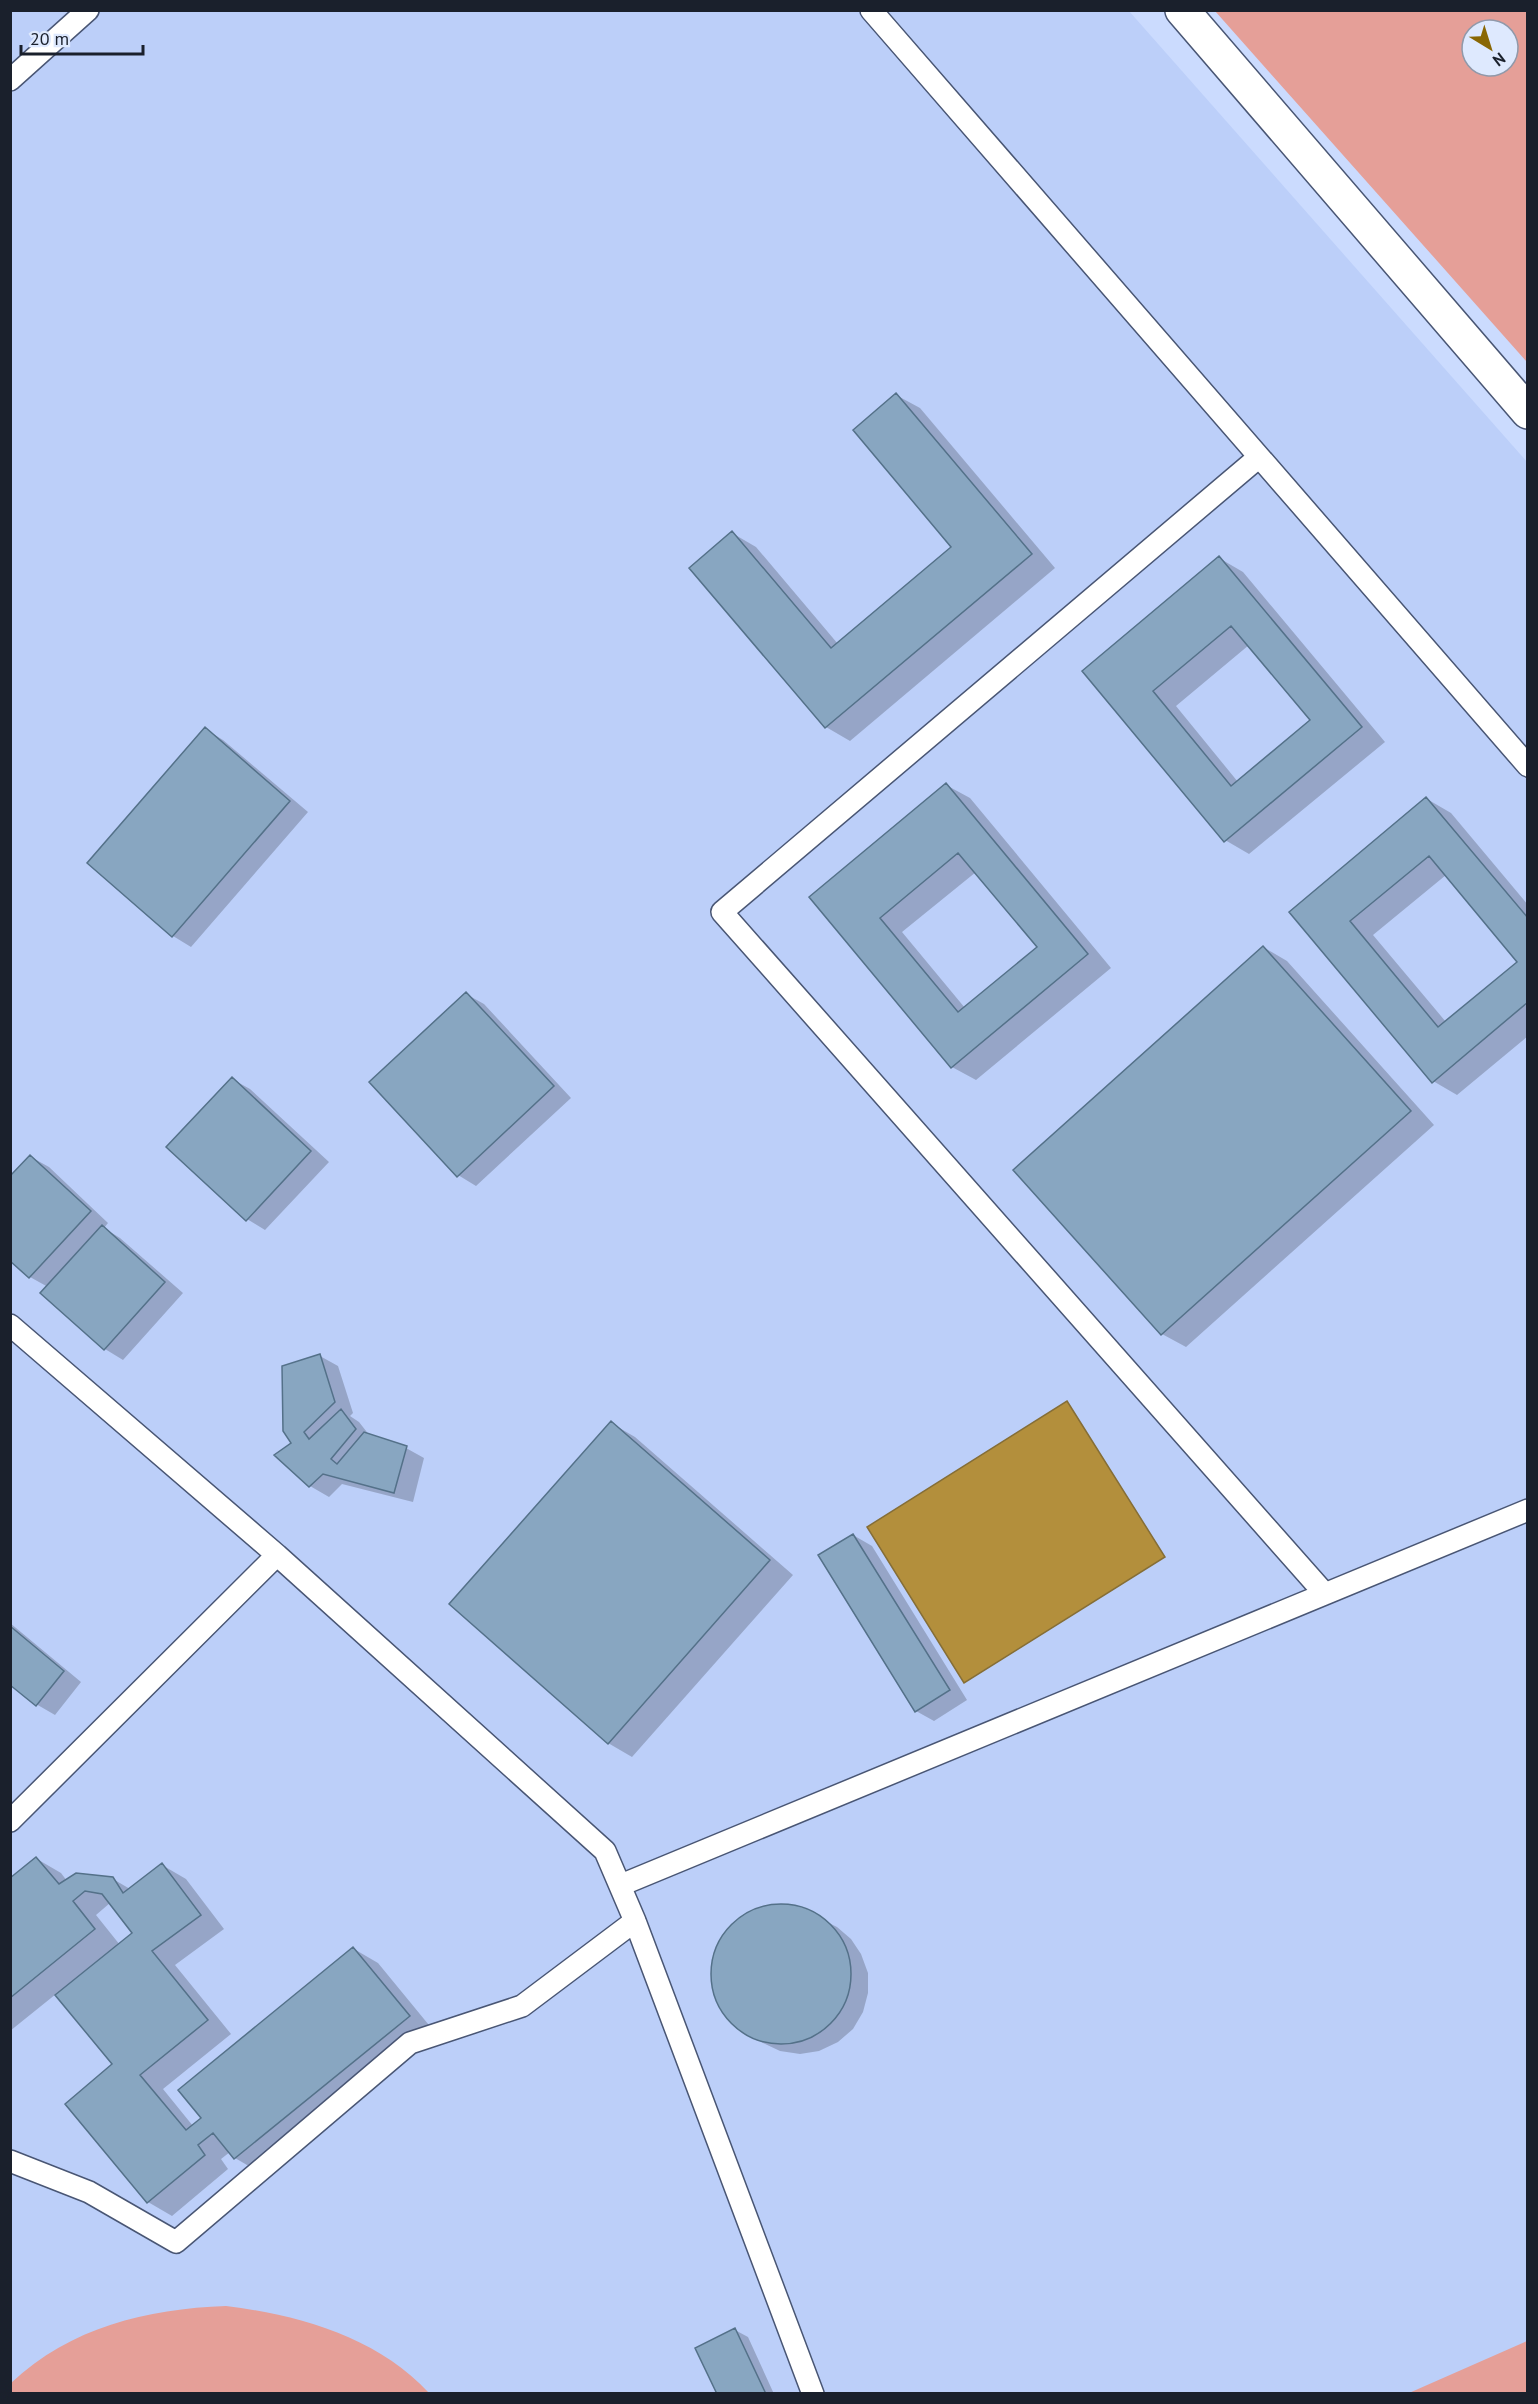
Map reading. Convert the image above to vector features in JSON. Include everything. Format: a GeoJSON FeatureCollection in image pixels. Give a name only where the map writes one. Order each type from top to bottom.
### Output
{"type":"FeatureCollection","features":[{"type":"Feature","properties":{"kind":"street"},"geometry":{"type":"LineString","coordinates":[[1182,10],[1527,412]]}},
{"type":"Feature","properties":{"kind":"lane"},"geometry":{"type":"LineString","coordinates":[[10,80],[88,10]]}},
{"type":"Feature","properties":{"kind":"lane"},"geometry":{"type":"LineString","coordinates":[[871,10],[1527,766]]}},
{"type":"Feature","properties":{"kind":"lane"},"geometry":{"type":"LineString","coordinates":[[1259,457],[722,912],[1324,1594]]}},
{"type":"Feature","properties":{"kind":"lane"},"geometry":{"type":"LineString","coordinates":[[10,1325],[277,1554],[605,1851],[635,1921],[813,2394]]}},
{"type":"Feature","properties":{"kind":"lane"},"geometry":{"type":"LineString","coordinates":[[621,1885],[1527,1510]]}},
{"type":"Feature","properties":{"kind":"lane"},"geometry":{"type":"LineString","coordinates":[[10,1821],[277,1554]]}},
{"type":"Feature","properties":{"kind":"lane"},"geometry":{"type":"LineString","coordinates":[[10,2161],[89,2192],[176,2242],[410,2043],[522,2006],[635,1921]]}},
{"type":"Feature","properties":{"kind":"shaded area"},"geometry":{"type":"Polygon","coordinates":[[[11,11],[1129,11],[1527,462],[1527,2393],[11,2394],[11,11]]]}},
{"type":"Feature","properties":{"kind":"shaded area"},"geometry":{"type":"Polygon","coordinates":[[[1215,11],[1527,11],[1527,362],[1215,11]]]}},
{"type":"Feature","properties":{"kind":"shaded area"},"geometry":{"type":"Polygon","coordinates":[[[1067,1401],[1165,1557],[964,1683],[867,1527],[1067,1401]]]}},
{"type":"Feature","properties":{"kind":"shaded area"},"geometry":{"type":"Polygon","coordinates":[[[226,2306],[309,2323],[361,2343],[386,2357],[429,2393],[11,2393],[11,2383],[34,2364],[84,2335],[111,2325],[167,2311],[226,2306]]]}},
{"type":"Feature","properties":{"kind":"shaded area"},"geometry":{"type":"Polygon","coordinates":[[[1527,2341],[1527,2393],[1409,2393],[1527,2341]]]}},
{"type":"Feature","properties":{"kind":"building"},"geometry":{"type":"Polygon","coordinates":[[[896,393],[1032,554],[825,728],[689,568],[732,531],[831,648],[951,547],[853,430],[896,393]]]}},
{"type":"Feature","properties":{"kind":"building"},"geometry":{"type":"Polygon","coordinates":[[[1219,556],[1362,727],[1224,842],[1082,671],[1219,556]],[[1231,626],[1153,691],[1231,786],[1310,720],[1231,626]]]}},
{"type":"Feature","properties":{"kind":"building"},"geometry":{"type":"Polygon","coordinates":[[[205,727],[290,801],[172,937],[87,863],[205,727]]]}},
{"type":"Feature","properties":{"kind":"building"},"geometry":{"type":"Polygon","coordinates":[[[946,783],[1088,954],[951,1068],[809,897],[946,783]],[[958,853],[880,918],[958,1012],[1037,947],[958,853]]]}},
{"type":"Feature","properties":{"kind":"building"},"geometry":{"type":"Polygon","coordinates":[[[1426,797],[1528,918],[1528,1002],[1432,1083],[1289,912],[1426,797]],[[1429,856],[1350,921],[1438,1027],[1517,962],[1429,856]]]}},
{"type":"Feature","properties":{"kind":"building"},"geometry":{"type":"Polygon","coordinates":[[[1263,946],[1411,1111],[1161,1335],[1013,1170],[1263,946]]]}},
{"type":"Feature","properties":{"kind":"building"},"geometry":{"type":"Polygon","coordinates":[[[466,992],[554,1086],[457,1177],[369,1082],[466,992]]]}},
{"type":"Feature","properties":{"kind":"building"},"geometry":{"type":"Polygon","coordinates":[[[232,1077],[311,1151],[246,1221],[166,1147],[232,1077]]]}},
{"type":"Feature","properties":{"kind":"building"},"geometry":{"type":"Polygon","coordinates":[[[30,1155],[91,1211],[29,1278],[10,1261],[10,1176],[30,1155]]]}},
{"type":"Feature","properties":{"kind":"building"},"geometry":{"type":"Polygon","coordinates":[[[102,1225],[165,1282],[104,1350],[40,1293],[102,1225]]]}},
{"type":"Feature","properties":{"kind":"building"},"geometry":{"type":"Polygon","coordinates":[[[320,1354],[335,1402],[304,1432],[309,1439],[341,1409],[356,1429],[331,1459],[337,1464],[364,1432],[407,1446],[394,1493],[323,1474],[309,1487],[274,1455],[291,1443],[283,1431],[282,1366],[320,1354]]]}},
{"type":"Feature","properties":{"kind":"building"},"geometry":{"type":"Polygon","coordinates":[[[611,1421],[770,1560],[608,1744],[449,1604],[611,1421]]]}},
{"type":"Feature","properties":{"kind":"building"},"geometry":{"type":"Polygon","coordinates":[[[853,1534],[950,1690],[915,1712],[818,1555],[853,1534]]]}},
{"type":"Feature","properties":{"kind":"building"},"geometry":{"type":"Polygon","coordinates":[[[10,1626],[64,1671],[36,1706],[10,1685],[10,1626]]]}},
{"type":"Feature","properties":{"kind":"building"},"geometry":{"type":"Polygon","coordinates":[[[36,1857],[59,1884],[76,1873],[113,1877],[123,1893],[162,1863],[201,1915],[152,1951],[208,2020],[140,2075],[186,2130],[201,2118],[178,2090],[353,1947],[410,2016],[234,2159],[213,2133],[198,2145],[205,2155],[147,2203],[65,2104],[112,2064],[55,1995],[132,1933],[102,1894],[85,1891],[73,1901],[95,1929],[10,1998],[10,1878],[36,1857]]]}},
{"type":"Feature","properties":{"kind":"building"},"geometry":{"type":"Polygon","coordinates":[[[781,1904],[808,1910],[820,1916],[830,1925],[839,1935],[845,1947],[851,1974],[845,2001],[839,2013],[830,2023],[820,2032],[808,2038],[781,2044],[754,2038],[742,2032],[732,2023],[723,2013],[717,2001],[711,1974],[717,1947],[723,1935],[732,1925],[742,1916],[754,1910],[781,1904]]]}},
{"type":"Feature","properties":{"kind":"building"},"geometry":{"type":"Polygon","coordinates":[[[735,2328],[766,2394],[717,2394],[695,2348],[735,2328]]]}}]}
